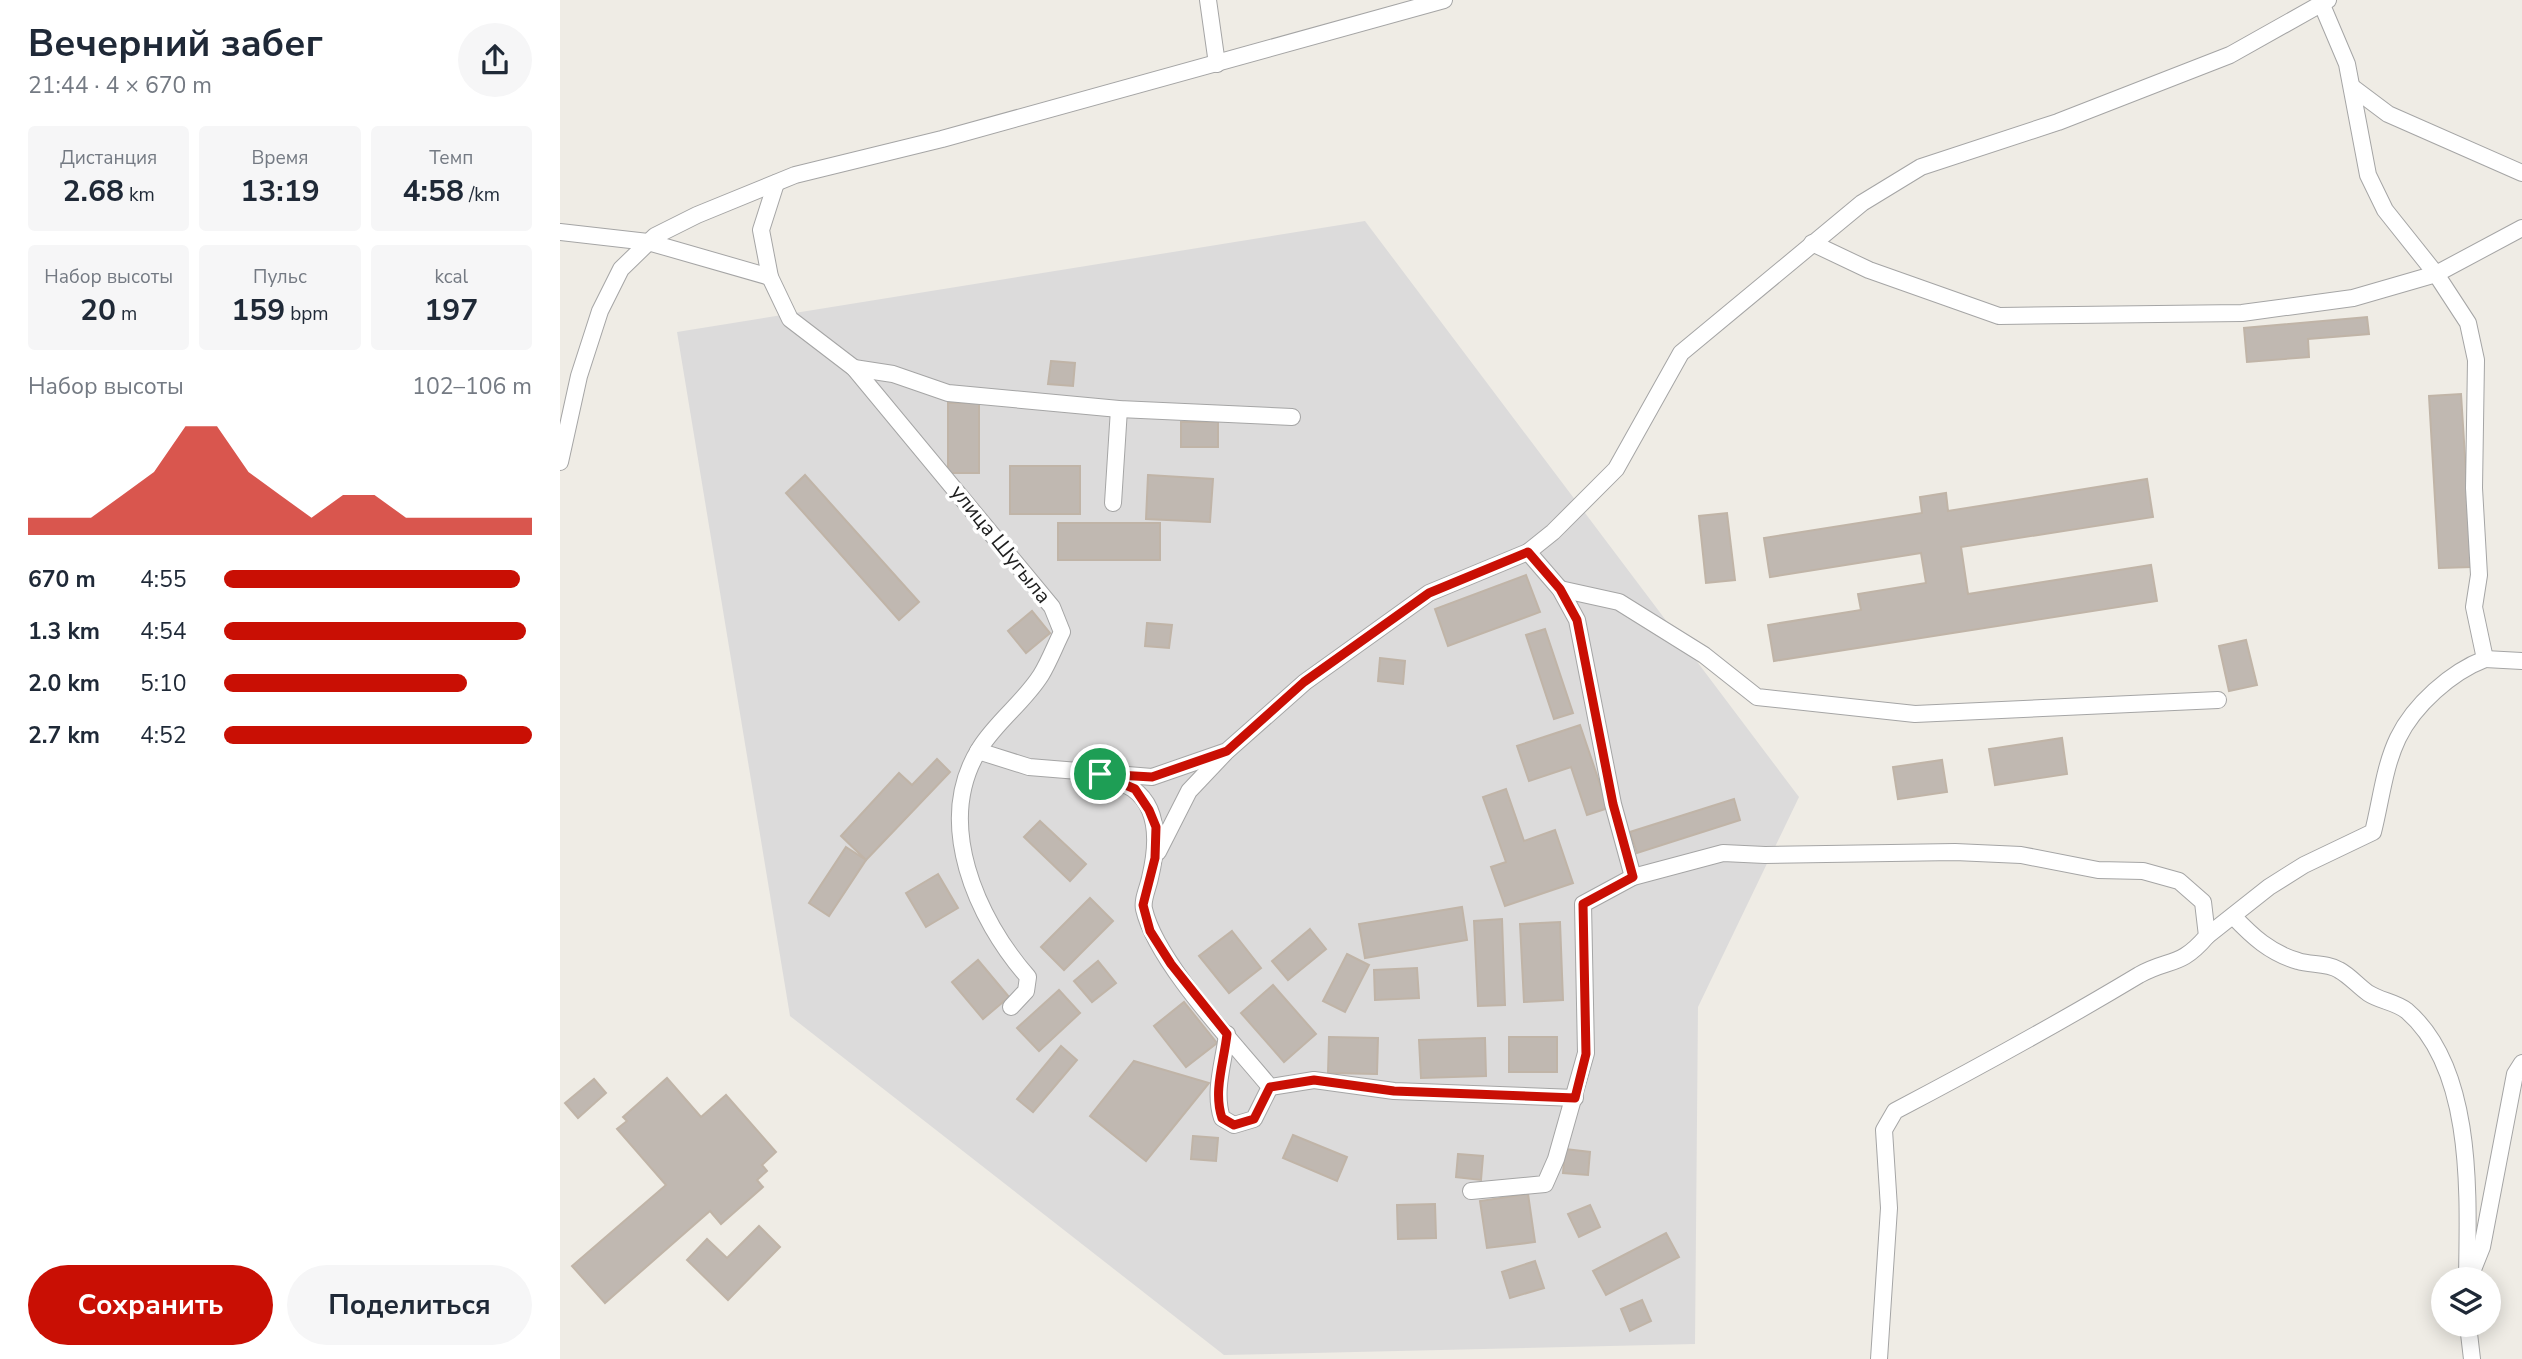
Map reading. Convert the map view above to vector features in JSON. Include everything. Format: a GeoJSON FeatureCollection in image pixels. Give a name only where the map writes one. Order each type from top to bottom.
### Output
{"type":"FeatureCollection","features":[{"type":"Feature","properties":{"kind":"street"},"geometry":{"type":"LineString","coordinates":[[1208,0],[1217,64]]}},
{"type":"Feature","properties":{"kind":"street"},"geometry":{"type":"LineString","coordinates":[[560,462],[579,376],[600,311],[621,269],[648,242],[697,215],[776,183],[1444,0]]}},
{"type":"Feature","properties":{"kind":"street"},"geometry":{"type":"LineString","coordinates":[[1155,858],[1189,791],[1227,751],[1304,682],[1429,593],[1528,552],[1553,532],[1616,469],[1681,353],[1862,203],[1921,167],[2057,122],[2230,55],[2325,2],[2347,64],[2368,175],[2385,210],[2436,274],[2468,323],[2476,360],[2474,488],[2479,575],[2474,607],[2485,659]]}},
{"type":"Feature","properties":{"kind":"street"},"geometry":{"type":"LineString","coordinates":[[2352,87],[2388,114],[2522,173]]}},
{"type":"Feature","properties":{"kind":"street","name":"улица Шугыла"},"geometry":{"type":"LineString","coordinates":[[776,183],[761,229],[770,277],[790,320],[854,368],[1044,596],[1052,607],[1062,632],[1041,676],[1000,720],[978,751],[960,807],[960,845],[974,885],[1001,947],[1028,977],[1026,991],[1011,1007]]}},
{"type":"Feature","properties":{"kind":"street"},"geometry":{"type":"LineString","coordinates":[[1812,243],[1869,270],[1999,316],[2242,313],[2353,298],[2436,274],[2522,228]]}},
{"type":"Feature","properties":{"kind":"street"},"geometry":{"type":"LineString","coordinates":[[560,232],[648,242],[770,277]]}},
{"type":"Feature","properties":{"kind":"street"},"geometry":{"type":"LineString","coordinates":[[854,368],[893,374],[948,393],[1119,409],[1292,417]]}},
{"type":"Feature","properties":{"kind":"street"},"geometry":{"type":"LineString","coordinates":[[1113,503],[1119,409]]}},
{"type":"Feature","properties":{"kind":"street"},"geometry":{"type":"LineString","coordinates":[[1528,552],[1560,589],[1577,620],[1613,804],[1633,877]]}},
{"type":"Feature","properties":{"kind":"street"},"geometry":{"type":"LineString","coordinates":[[1560,589],[1619,602],[1703,655],[1757,697],[1915,715],[2218,701]]}},
{"type":"Feature","properties":{"kind":"street"},"geometry":{"type":"LineString","coordinates":[[1879,1359],[1889,1208],[1884,1130],[1895,1111],[2074,1014],[2143,973],[2181,961],[2207,936],[2269,887],[2304,864],[2373,832],[2389,762],[2399,736],[2422,705],[2461,668],[2485,659],[2522,662]]}},
{"type":"Feature","properties":{"kind":"street"},"geometry":{"type":"LineString","coordinates":[[978,751],[1029,767],[1152,777],[1227,751]]}},
{"type":"Feature","properties":{"kind":"street"},"geometry":{"type":"LineString","coordinates":[[1100,774],[1135,789],[1156,827],[1155,858],[1143,905],[1150,931],[1171,964],[1270,1087]]}},
{"type":"Feature","properties":{"kind":"street"},"geometry":{"type":"LineString","coordinates":[[1471,1191],[1545,1184],[1575,1098],[1586,1054],[1583,904],[1633,877],[1723,853],[1765,855],[1955,852],[2021,855],[2098,870],[2143,871],[2179,881],[2203,902],[2207,936]]}},
{"type":"Feature","properties":{"kind":"street"},"geometry":{"type":"LineString","coordinates":[[2233,916],[2259,943],[2296,961],[2338,968],[2370,995],[2406,1010],[2427,1035],[2449,1077],[2463,1137],[2468,1206],[2468,1267]]}},
{"type":"Feature","properties":{"kind":"street"},"geometry":{"type":"LineString","coordinates":[[1227,1034],[1224,1068],[1216,1100],[1222,1118],[1234,1125],[1254,1119],[1270,1087]]}},
{"type":"Feature","properties":{"kind":"street"},"geometry":{"type":"LineString","coordinates":[[2473,1267],[2482,1247],[2515,1074],[2522,1063]]}},
{"type":"Feature","properties":{"kind":"street"},"geometry":{"type":"LineString","coordinates":[[1270,1087],[1314,1080],[1394,1091],[1575,1098]]}},
{"type":"Feature","properties":{"kind":"street"},"geometry":{"type":"LineString","coordinates":[[2469,1337],[2472,1359]]}},
{"type":"Feature","properties":{"kind":"shaded area"},"geometry":{"type":"Polygon","coordinates":[[[1365,221],[1799,797],[1698,1007],[1695,1344],[1224,1355],[790,1016],[677,332],[1365,221]]]}},
{"type":"Feature","properties":{"kind":"building"},"geometry":{"type":"Polygon","coordinates":[[[2367,317],[2369,334],[2308,339],[2309,357],[2247,362],[2244,328],[2367,317]]]}},
{"type":"Feature","properties":{"kind":"building"},"geometry":{"type":"Polygon","coordinates":[[[1051,361],[1075,363],[1073,386],[1048,384],[1051,361]]]}},
{"type":"Feature","properties":{"kind":"building"},"geometry":{"type":"Polygon","coordinates":[[[2461,394],[2472,567],[2439,568],[2429,396],[2461,394]]]}},
{"type":"Feature","properties":{"kind":"building"},"geometry":{"type":"Polygon","coordinates":[[[948,403],[979,403],[979,473],[948,473],[948,403]]]}},
{"type":"Feature","properties":{"kind":"building"},"geometry":{"type":"Polygon","coordinates":[[[1181,422],[1218,422],[1218,447],[1181,447],[1181,422]]]}},
{"type":"Feature","properties":{"kind":"building"},"geometry":{"type":"Polygon","coordinates":[[[1010,466],[1080,466],[1080,514],[1010,514],[1010,466]]]}},
{"type":"Feature","properties":{"kind":"building"},"geometry":{"type":"Polygon","coordinates":[[[805,475],[919,602],[899,620],[786,493],[805,475]]]}},
{"type":"Feature","properties":{"kind":"building"},"geometry":{"type":"Polygon","coordinates":[[[1148,475],[1213,479],[1210,522],[1146,519],[1148,475]]]}},
{"type":"Feature","properties":{"kind":"building"},"geometry":{"type":"Polygon","coordinates":[[[2147,479],[2153,517],[1961,547],[1968,594],[2151,565],[2157,601],[1774,661],[1768,625],[1861,610],[1858,594],[1926,583],[1921,553],[1770,577],[1764,538],[1922,513],[1920,497],[1946,493],[1948,511],[2147,479]]]}},
{"type":"Feature","properties":{"kind":"building"},"geometry":{"type":"Polygon","coordinates":[[[1727,513],[1735,580],[1706,583],[1699,516],[1727,513]]]}},
{"type":"Feature","properties":{"kind":"building"},"geometry":{"type":"Polygon","coordinates":[[[1058,523],[1160,523],[1160,560],[1058,560],[1058,523]]]}},
{"type":"Feature","properties":{"kind":"building"},"geometry":{"type":"Polygon","coordinates":[[[1526,575],[1540,612],[1448,646],[1435,609],[1526,575]]]}},
{"type":"Feature","properties":{"kind":"building"},"geometry":{"type":"Polygon","coordinates":[[[1032,611],[1050,633],[1026,653],[1008,631],[1032,611]]]}},
{"type":"Feature","properties":{"kind":"building"},"geometry":{"type":"Polygon","coordinates":[[[1147,623],[1172,625],[1169,648],[1145,646],[1147,623]]]}},
{"type":"Feature","properties":{"kind":"building"},"geometry":{"type":"Polygon","coordinates":[[[1545,629],[1573,713],[1554,719],[1526,635],[1545,629]]]}},
{"type":"Feature","properties":{"kind":"building"},"geometry":{"type":"Polygon","coordinates":[[[2246,640],[2257,685],[2229,691],[2219,646],[2246,640]]]}},
{"type":"Feature","properties":{"kind":"building"},"geometry":{"type":"Polygon","coordinates":[[[1380,658],[1405,661],[1403,684],[1378,681],[1380,658]]]}},
{"type":"Feature","properties":{"kind":"building"},"geometry":{"type":"Polygon","coordinates":[[[1580,725],[1608,808],[1587,815],[1571,767],[1529,781],[1517,746],[1580,725]]]}},
{"type":"Feature","properties":{"kind":"building"},"geometry":{"type":"Polygon","coordinates":[[[2062,738],[2067,774],[1995,785],[1989,749],[2062,738]]]}},
{"type":"Feature","properties":{"kind":"building"},"geometry":{"type":"Polygon","coordinates":[[[937,759],[950,772],[866,860],[841,836],[899,773],[912,785],[937,759]]]}},
{"type":"Feature","properties":{"kind":"building"},"geometry":{"type":"Polygon","coordinates":[[[1942,760],[1947,792],[1898,799],[1893,767],[1942,760]]]}},
{"type":"Feature","properties":{"kind":"building"},"geometry":{"type":"Polygon","coordinates":[[[1506,789],[1524,841],[1555,830],[1573,883],[1505,906],[1491,867],[1506,862],[1483,797],[1506,789]]]}},
{"type":"Feature","properties":{"kind":"building"},"geometry":{"type":"Polygon","coordinates":[[[1734,799],[1740,820],[1637,853],[1630,832],[1734,799]]]}},
{"type":"Feature","properties":{"kind":"building"},"geometry":{"type":"Polygon","coordinates":[[[1040,821],[1086,864],[1070,881],[1024,837],[1040,821]]]}},
{"type":"Feature","properties":{"kind":"building"},"geometry":{"type":"Polygon","coordinates":[[[846,847],[866,860],[829,916],[809,903],[846,847]]]}},
{"type":"Feature","properties":{"kind":"building"},"geometry":{"type":"Polygon","coordinates":[[[938,874],[958,908],[926,927],[906,893],[938,874]]]}},
{"type":"Feature","properties":{"kind":"building"},"geometry":{"type":"Polygon","coordinates":[[[1090,898],[1113,921],[1064,970],[1041,947],[1090,898]]]}},
{"type":"Feature","properties":{"kind":"building"},"geometry":{"type":"Polygon","coordinates":[[[1462,907],[1467,940],[1365,958],[1359,924],[1462,907]]]}},
{"type":"Feature","properties":{"kind":"building"},"geometry":{"type":"Polygon","coordinates":[[[1502,919],[1505,1005],[1478,1006],[1474,921],[1502,919]]]}},
{"type":"Feature","properties":{"kind":"building"},"geometry":{"type":"Polygon","coordinates":[[[1560,922],[1563,1000],[1524,1002],[1520,924],[1560,922]]]}},
{"type":"Feature","properties":{"kind":"building"},"geometry":{"type":"Polygon","coordinates":[[[1310,929],[1326,949],[1288,980],[1272,961],[1310,929]]]}},
{"type":"Feature","properties":{"kind":"building"},"geometry":{"type":"Polygon","coordinates":[[[1232,931],[1261,968],[1229,993],[1199,956],[1232,931]]]}},
{"type":"Feature","properties":{"kind":"building"},"geometry":{"type":"Polygon","coordinates":[[[1347,954],[1369,965],[1345,1012],[1323,1001],[1347,954]]]}},
{"type":"Feature","properties":{"kind":"building"},"geometry":{"type":"Polygon","coordinates":[[[978,960],[1009,997],[983,1019],[952,982],[978,960]]]}},
{"type":"Feature","properties":{"kind":"building"},"geometry":{"type":"Polygon","coordinates":[[[1098,961],[1116,983],[1092,1002],[1074,981],[1098,961]]]}},
{"type":"Feature","properties":{"kind":"building"},"geometry":{"type":"Polygon","coordinates":[[[1417,968],[1419,998],[1375,1000],[1374,970],[1417,968]]]}},
{"type":"Feature","properties":{"kind":"building"},"geometry":{"type":"Polygon","coordinates":[[[1273,985],[1316,1034],[1284,1062],[1241,1013],[1273,985]]]}},
{"type":"Feature","properties":{"kind":"building"},"geometry":{"type":"Polygon","coordinates":[[[1059,990],[1080,1013],[1039,1051],[1017,1028],[1059,990]]]}},
{"type":"Feature","properties":{"kind":"building"},"geometry":{"type":"Polygon","coordinates":[[[1184,1002],[1217,1043],[1186,1067],[1154,1026],[1184,1002]]]}},
{"type":"Feature","properties":{"kind":"building"},"geometry":{"type":"Polygon","coordinates":[[[1329,1037],[1378,1038],[1377,1074],[1328,1073],[1329,1037]]]}},
{"type":"Feature","properties":{"kind":"building"},"geometry":{"type":"Polygon","coordinates":[[[1509,1037],[1557,1037],[1557,1072],[1509,1072],[1509,1037]]]}},
{"type":"Feature","properties":{"kind":"building"},"geometry":{"type":"Polygon","coordinates":[[[1485,1038],[1486,1076],[1421,1078],[1419,1040],[1485,1038]]]}},
{"type":"Feature","properties":{"kind":"building"},"geometry":{"type":"Polygon","coordinates":[[[1061,1046],[1077,1060],[1033,1112],[1017,1099],[1061,1046]]]}},
{"type":"Feature","properties":{"kind":"building"},"geometry":{"type":"Polygon","coordinates":[[[1134,1061],[1209,1083],[1146,1161],[1090,1116],[1134,1061]]]}},
{"type":"Feature","properties":{"kind":"building"},"geometry":{"type":"Polygon","coordinates":[[[667,1078],[701,1117],[726,1095],[776,1152],[762,1165],[767,1171],[757,1180],[763,1187],[721,1224],[710,1211],[605,1303],[572,1266],[666,1185],[617,1129],[627,1121],[623,1117],[667,1078]]]}},
{"type":"Feature","properties":{"kind":"building"},"geometry":{"type":"Polygon","coordinates":[[[594,1079],[606,1093],[578,1118],[565,1103],[594,1079]]]}},
{"type":"Feature","properties":{"kind":"building"},"geometry":{"type":"Polygon","coordinates":[[[1293,1135],[1347,1157],[1337,1181],[1283,1158],[1293,1135]]]}},
{"type":"Feature","properties":{"kind":"building"},"geometry":{"type":"Polygon","coordinates":[[[1193,1136],[1218,1138],[1216,1161],[1191,1159],[1193,1136]]]}},
{"type":"Feature","properties":{"kind":"building"},"geometry":{"type":"Polygon","coordinates":[[[1565,1149],[1590,1152],[1588,1175],[1563,1173],[1565,1149]]]}},
{"type":"Feature","properties":{"kind":"building"},"geometry":{"type":"Polygon","coordinates":[[[1458,1154],[1483,1156],[1481,1180],[1456,1177],[1458,1154]]]}},
{"type":"Feature","properties":{"kind":"building"},"geometry":{"type":"Polygon","coordinates":[[[1528,1194],[1535,1242],[1487,1248],[1480,1201],[1528,1194]]]}},
{"type":"Feature","properties":{"kind":"building"},"geometry":{"type":"Polygon","coordinates":[[[1435,1204],[1436,1238],[1398,1239],[1397,1205],[1435,1204]]]}},
{"type":"Feature","properties":{"kind":"building"},"geometry":{"type":"Polygon","coordinates":[[[1590,1205],[1600,1227],[1579,1237],[1568,1214],[1590,1205]]]}},
{"type":"Feature","properties":{"kind":"building"},"geometry":{"type":"Polygon","coordinates":[[[759,1226],[780,1247],[728,1300],[687,1260],[707,1239],[727,1258],[759,1226]]]}},
{"type":"Feature","properties":{"kind":"building"},"geometry":{"type":"Polygon","coordinates":[[[1666,1233],[1679,1257],[1606,1295],[1593,1271],[1666,1233]]]}},
{"type":"Feature","properties":{"kind":"building"},"geometry":{"type":"Polygon","coordinates":[[[1535,1261],[1544,1288],[1510,1298],[1502,1272],[1535,1261]]]}},
{"type":"Feature","properties":{"kind":"building"},"geometry":{"type":"Polygon","coordinates":[[[1642,1300],[1651,1321],[1630,1331],[1621,1309],[1642,1300]]]}},
{"type":"Feature","properties":{"kind":"route"},"geometry":{"type":"LineString","coordinates":[[1528,552],[1560,589],[1577,620],[1586,677],[1613,804],[1633,877],[1583,904],[1581,918],[1586,1054],[1575,1098],[1394,1091],[1314,1080],[1270,1087],[1254,1119],[1234,1125],[1222,1118],[1216,1100],[1224,1068],[1227,1034],[1171,964],[1150,931],[1143,905],[1155,858],[1156,827],[1135,789],[1100,774],[1152,777],[1227,751],[1304,682],[1429,593],[1528,552]]}}]}
